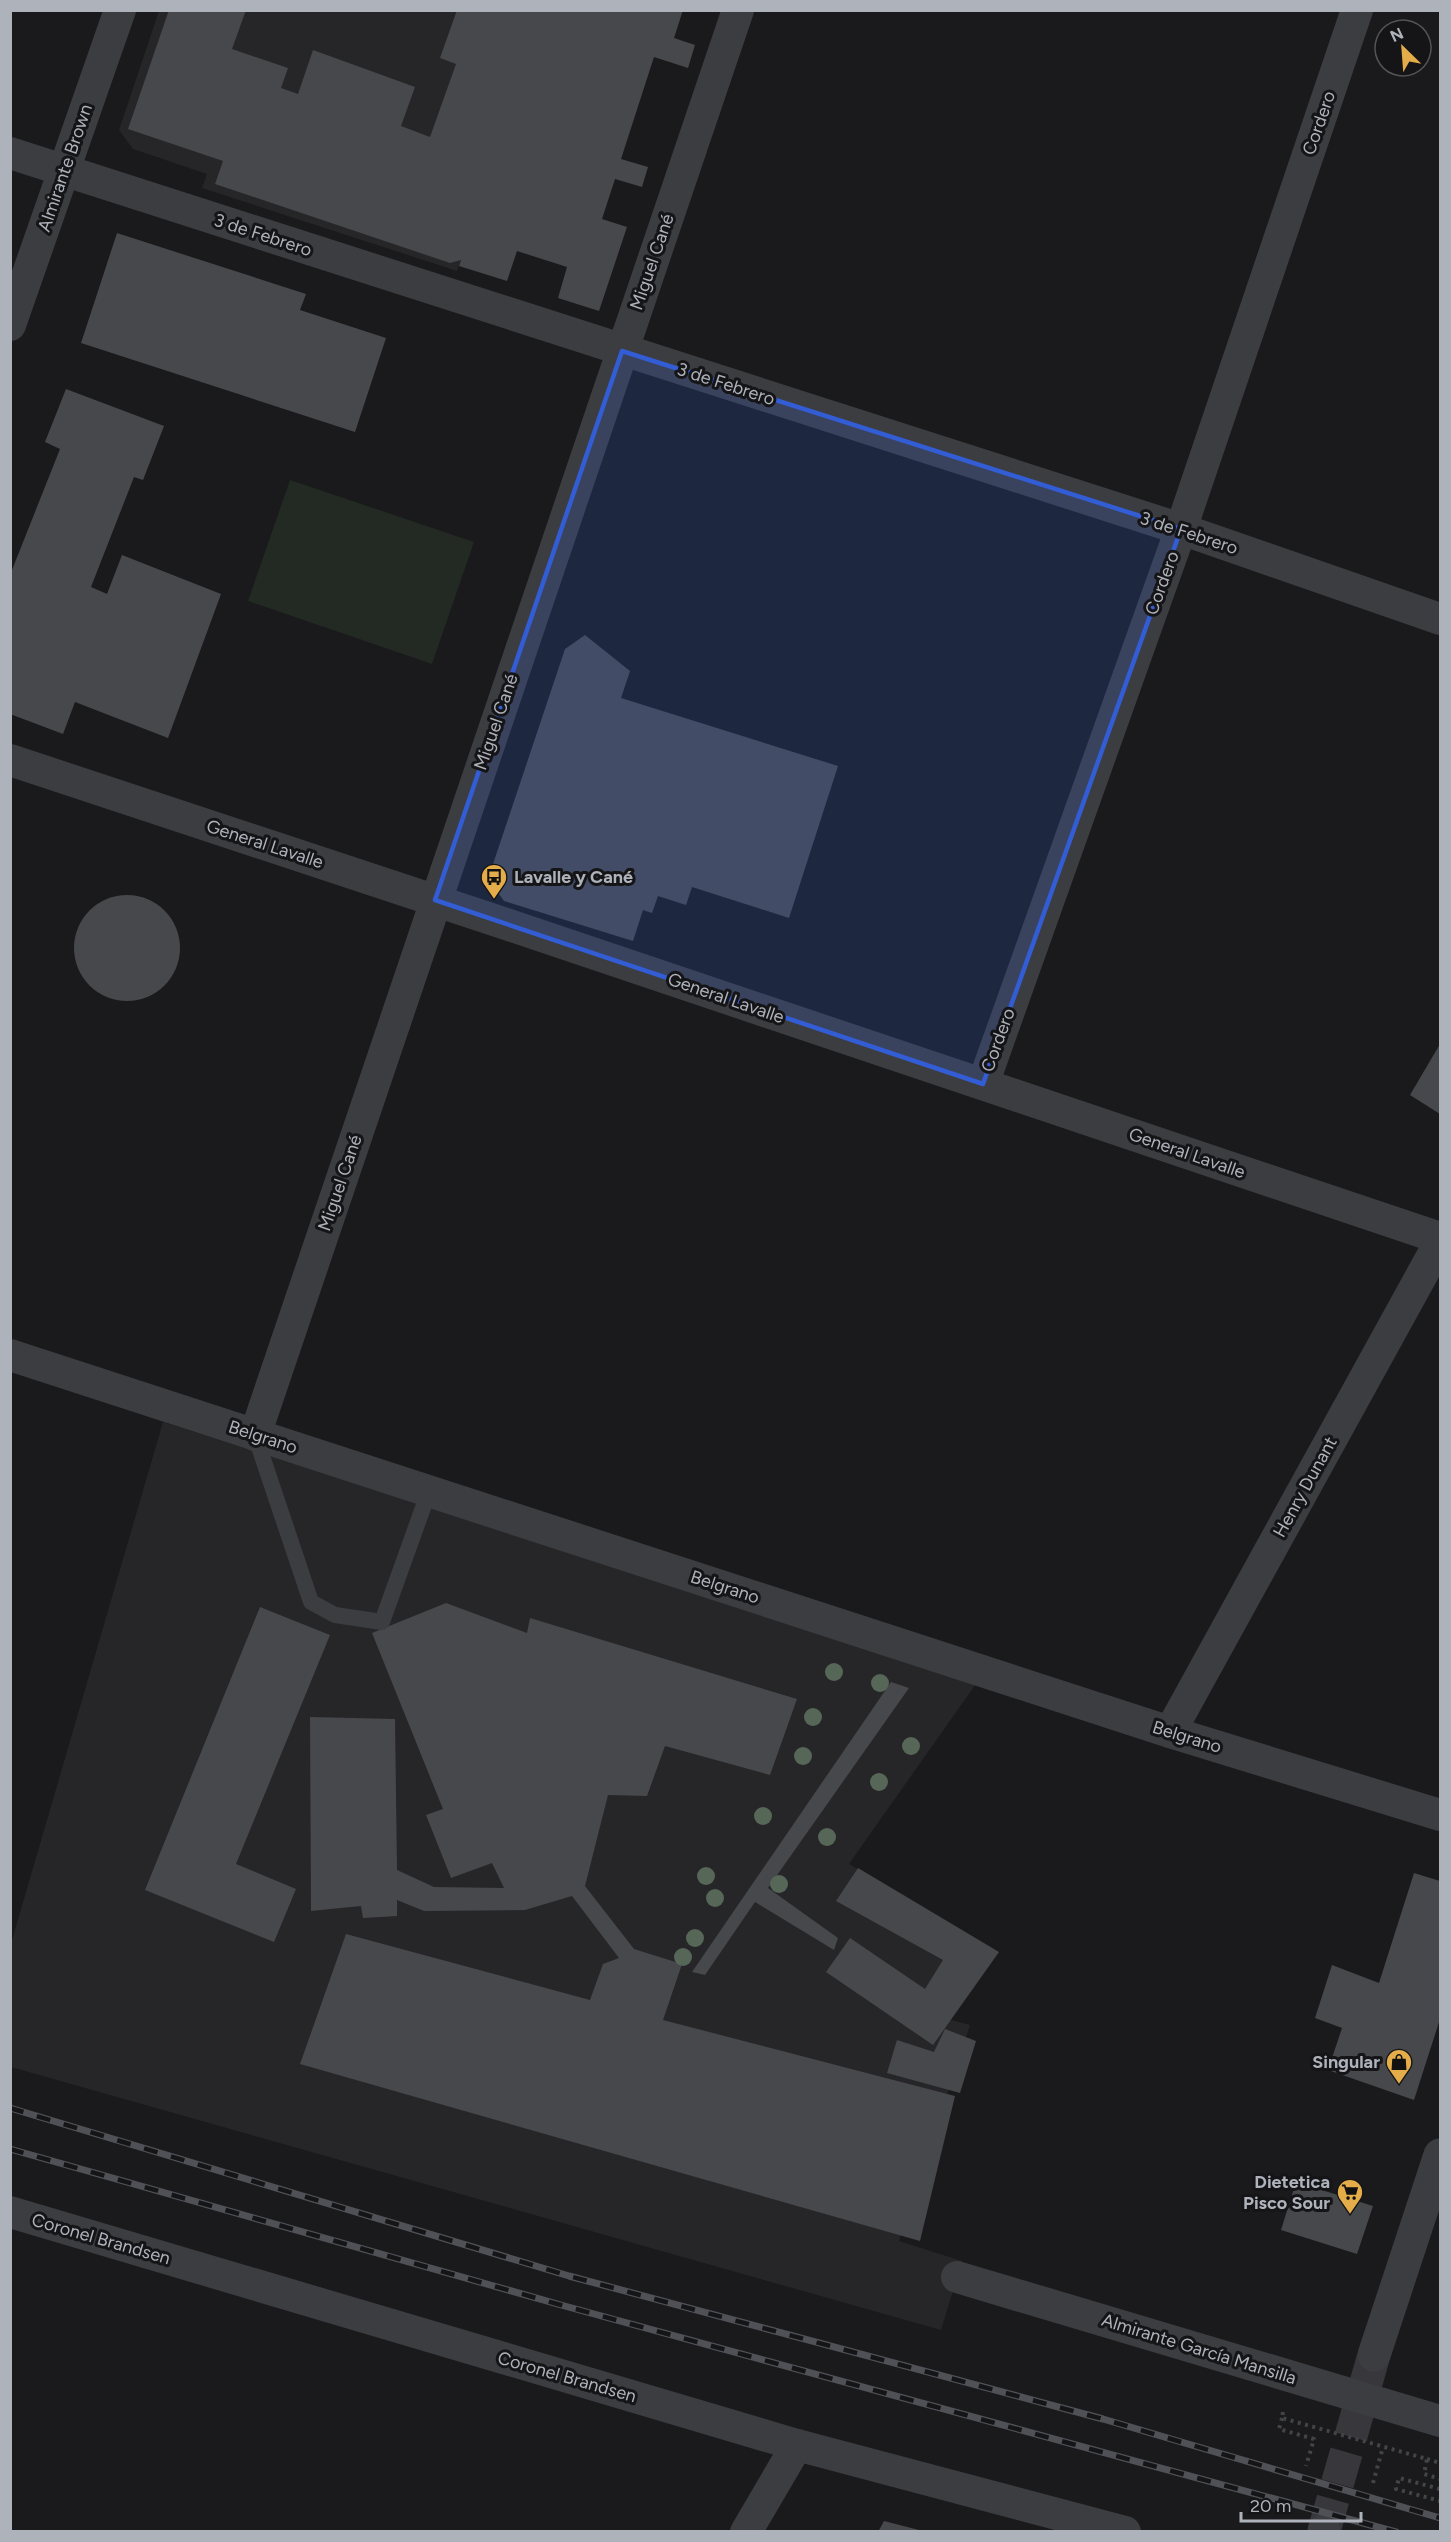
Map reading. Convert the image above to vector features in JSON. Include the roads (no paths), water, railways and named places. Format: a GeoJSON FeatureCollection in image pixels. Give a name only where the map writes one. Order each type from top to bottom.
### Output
{"type":"FeatureCollection","features":[{"type":"Feature","properties":{"kind":"street","name":"Almirante Brown"},"geometry":{"type":"LineString","coordinates":[[10,325],[120,10]]}},
{"type":"Feature","properties":{"kind":"street","name":"Miguel Cané"},"geometry":{"type":"LineString","coordinates":[[255,1435],[738,10]]}},
{"type":"Feature","properties":{"kind":"street","name":"Cordero"},"geometry":{"type":"LineString","coordinates":[[983,1084],[1181,530],[1358,10]]}},
{"type":"Feature","properties":{"kind":"street","name":"3 de Febrero"},"geometry":{"type":"LineString","coordinates":[[10,153],[1181,530],[1440,619]]}},
{"type":"Feature","properties":{"kind":"street","name":"General Lavalle"},"geometry":{"type":"LineString","coordinates":[[10,760],[435,900],[1440,1240]]}},
{"type":"Feature","properties":{"kind":"street","name":"Henry Dunant"},"geometry":{"type":"LineString","coordinates":[[1170,1732],[1440,1240]]}},
{"type":"Feature","properties":{"kind":"street","name":"Belgrano"},"geometry":{"type":"LineString","coordinates":[[13,1363],[255,1435],[1170,1732],[1440,1815]]}},
{"type":"Feature","properties":{"kind":"street"},"geometry":{"type":"LineString","coordinates":[[1374,2355],[1440,2155]]}},
{"type":"Feature","properties":{"kind":"street","name":"Coronel Brandsen"},"geometry":{"type":"LineString","coordinates":[[10,2212],[797,2445],[1125,2532]]}},
{"type":"Feature","properties":{"kind":"street","name":"Almirante García Mansilla"},"geometry":{"type":"LineString","coordinates":[[957,2277],[1440,2421]]}},
{"type":"Feature","properties":{"kind":"street"},"geometry":{"type":"LineString","coordinates":[[746,2532],[797,2445]]}},
{"type":"Feature","properties":{"kind":"lane"},"geometry":{"type":"LineString","coordinates":[[255,1435],[311,1602],[334,1615],[382,1622],[429,1491]]}},
{"type":"Feature","properties":{"kind":"tunnel"},"geometry":{"type":"LineString","coordinates":[[1324,2531],[1374,2355]]}},
{"type":"Feature","properties":{"kind":"railway"},"geometry":{"type":"LineString","coordinates":[[10,2108],[569,2276],[1103,2419],[1440,2518]]}},
{"type":"Feature","properties":{"kind":"railway"},"geometry":{"type":"LineString","coordinates":[[10,2149],[561,2305],[1396,2532]]}},
{"type":"Feature","properties":{"kind":"place","name":"Lavalle y Cané"},"geometry":{"type":"Point","coordinates":[494,900]}},
{"type":"Feature","properties":{"kind":"place","name":"Singular"},"geometry":{"type":"Point","coordinates":[1399,2085]}},
{"type":"Feature","properties":{"kind":"place","name":"Dietetica Pisco Sour"},"geometry":{"type":"Point","coordinates":[1350,2215]}}]}
